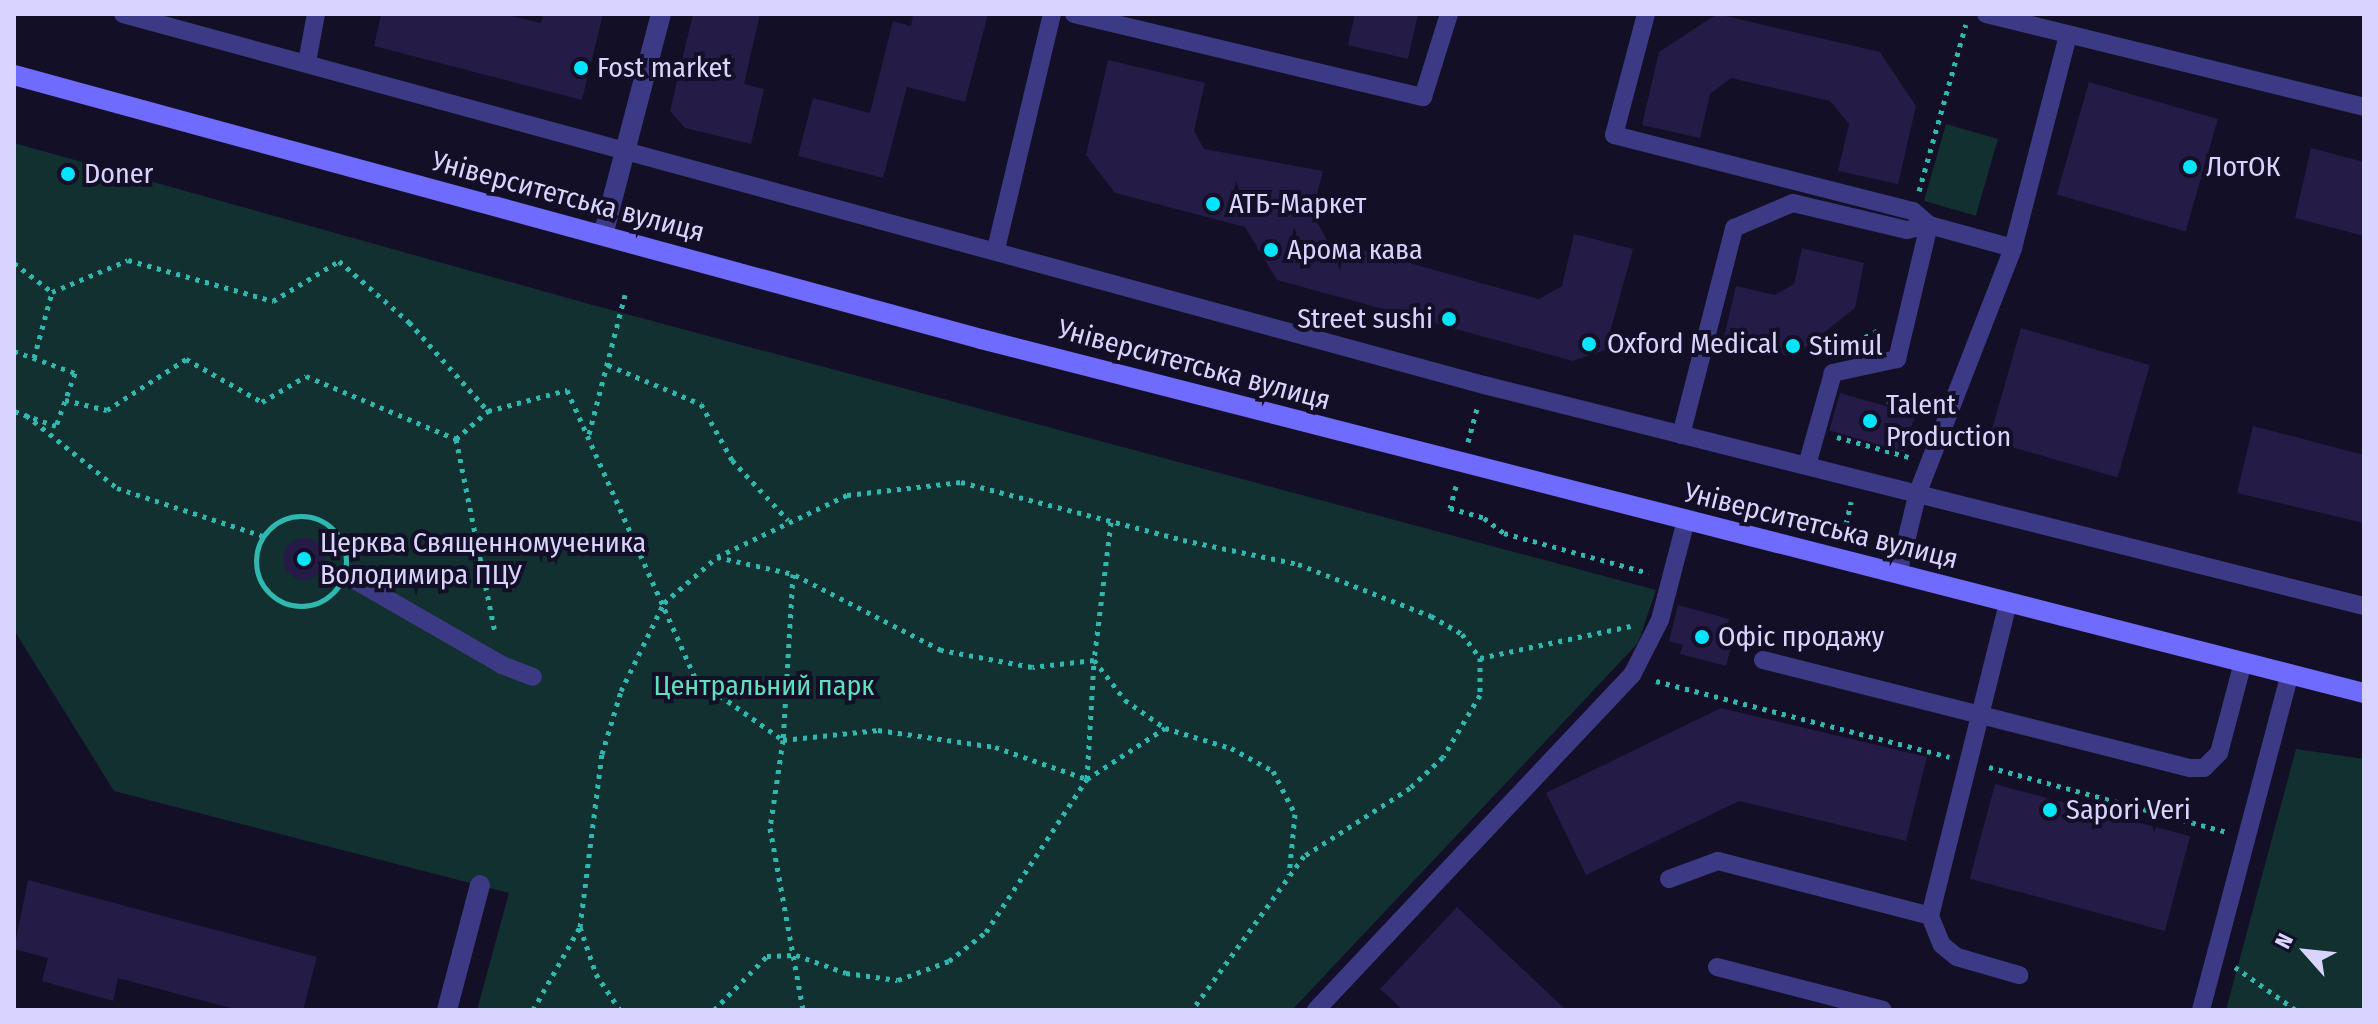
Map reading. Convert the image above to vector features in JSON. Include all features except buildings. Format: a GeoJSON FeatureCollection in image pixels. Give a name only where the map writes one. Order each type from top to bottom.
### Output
{"type":"FeatureCollection","features":[{"type":"Feature","properties":{"kind":"main road","name":"Університетська вулиця"},"geometry":{"type":"LineString","coordinates":[[14,75],[1461,464],[2364,693]]}},
{"type":"Feature","properties":{"kind":"street"},"geometry":{"type":"LineString","coordinates":[[603,235],[661,14]]}},
{"type":"Feature","properties":{"kind":"street"},"geometry":{"type":"LineString","coordinates":[[447,1010],[480,885]]}},
{"type":"Feature","properties":{"kind":"lane"},"geometry":{"type":"LineString","coordinates":[[123,14],[626,147],[1681,435],[2364,606]]}},
{"type":"Feature","properties":{"kind":"lane"},"geometry":{"type":"LineString","coordinates":[[307,62],[316,14]]}},
{"type":"Feature","properties":{"kind":"lane"},"geometry":{"type":"LineString","coordinates":[[996,249],[1052,14]]}},
{"type":"Feature","properties":{"kind":"lane"},"geometry":{"type":"LineString","coordinates":[[1074,14],[1423,97],[1449,14]]}},
{"type":"Feature","properties":{"kind":"lane"},"geometry":{"type":"LineString","coordinates":[[1646,14],[1614,135],[1913,211],[1929,225],[2013,248]]}},
{"type":"Feature","properties":{"kind":"lane"},"geometry":{"type":"LineString","coordinates":[[1993,20],[2038,21],[2068,36],[2364,107]]}},
{"type":"Feature","properties":{"kind":"lane"},"geometry":{"type":"LineString","coordinates":[[1898,574],[1918,492],[2013,248],[2068,36]]}},
{"type":"Feature","properties":{"kind":"lane"},"geometry":{"type":"LineString","coordinates":[[1681,435],[1734,228],[1793,203],[1907,230],[1929,225]]}},
{"type":"Feature","properties":{"kind":"lane"},"geometry":{"type":"LineString","coordinates":[[1807,465],[1833,373],[1897,359],[1929,225]]}},
{"type":"Feature","properties":{"kind":"lane"},"geometry":{"type":"LineString","coordinates":[[1316,1010],[1632,675],[1660,620],[1686,520]]}},
{"type":"Feature","properties":{"kind":"lane"},"geometry":{"type":"LineString","coordinates":[[344,574],[502,665],[533,677]]}},
{"type":"Feature","properties":{"kind":"lane"},"geometry":{"type":"LineString","coordinates":[[2008,602],[1930,916],[1942,945],[1957,957],[2019,975]]}},
{"type":"Feature","properties":{"kind":"lane"},"geometry":{"type":"LineString","coordinates":[[1763,660],[2204,768],[2219,753],[2243,662]]}},
{"type":"Feature","properties":{"kind":"lane"},"geometry":{"type":"LineString","coordinates":[[2201,1010],[2290,674]]}},
{"type":"Feature","properties":{"kind":"lane"},"geometry":{"type":"LineString","coordinates":[[1669,879],[1718,861],[1930,916]]}},
{"type":"Feature","properties":{"kind":"lane"},"geometry":{"type":"LineString","coordinates":[[1717,967],[1883,1010]]}},
{"type":"Feature","properties":{"kind":"path"},"geometry":{"type":"LineString","coordinates":[[1913,211],[1969,14]]}},
{"type":"Feature","properties":{"kind":"path"},"geometry":{"type":"LineString","coordinates":[[52,292],[128,260],[273,301],[339,261],[409,322],[488,411]]}},
{"type":"Feature","properties":{"kind":"path"},"geometry":{"type":"LineString","coordinates":[[14,263],[52,292]]}},
{"type":"Feature","properties":{"kind":"path"},"geometry":{"type":"LineString","coordinates":[[34,358],[52,292]]}},
{"type":"Feature","properties":{"kind":"path"},"geometry":{"type":"LineString","coordinates":[[589,435],[625,295]]}},
{"type":"Feature","properties":{"kind":"path"},"geometry":{"type":"LineString","coordinates":[[1842,348],[1880,329],[1884,315]]}},
{"type":"Feature","properties":{"kind":"path"},"geometry":{"type":"LineString","coordinates":[[14,351],[75,373],[56,426],[14,411]]}},
{"type":"Feature","properties":{"kind":"path"},"geometry":{"type":"LineString","coordinates":[[65,400],[107,410],[186,359],[262,402],[306,376],[456,439]]}},
{"type":"Feature","properties":{"kind":"path"},"geometry":{"type":"LineString","coordinates":[[608,365],[701,404],[732,460],[788,520]]}},
{"type":"Feature","properties":{"kind":"path"},"geometry":{"type":"LineString","coordinates":[[456,439],[488,411],[567,390],[695,678],[783,740],[878,730],[995,747],[1087,779]]}},
{"type":"Feature","properties":{"kind":"path"},"geometry":{"type":"LineString","coordinates":[[1887,401],[1927,411],[1923,423]]}},
{"type":"Feature","properties":{"kind":"path"},"geometry":{"type":"LineString","coordinates":[[26,415],[117,488],[263,536]]}},
{"type":"Feature","properties":{"kind":"path"},"geometry":{"type":"LineString","coordinates":[[1475,415],[1450,508],[1484,518],[1504,533],[1671,579]]}},
{"type":"Feature","properties":{"kind":"path"},"geometry":{"type":"LineString","coordinates":[[1821,433],[1914,458],[1917,446]]}},
{"type":"Feature","properties":{"kind":"path"},"geometry":{"type":"LineString","coordinates":[[456,439],[502,665]]}},
{"type":"Feature","properties":{"kind":"path"},"geometry":{"type":"LineString","coordinates":[[533,1010],[580,927],[602,754],[621,691],[664,603],[717,557],[788,520],[847,495],[961,482],[1111,522],[1298,564],[1431,616],[1462,634],[1480,658],[1480,695],[1443,757],[1410,788],[1304,856],[1192,1010]]}},
{"type":"Feature","properties":{"kind":"path"},"geometry":{"type":"LineString","coordinates":[[293,517],[319,521],[340,539],[344,574],[321,602],[305,606],[280,601],[262,585],[256,569],[263,536],[293,517]]}},
{"type":"Feature","properties":{"kind":"path"},"geometry":{"type":"LineString","coordinates":[[1087,779],[1094,660],[1111,522]]}},
{"type":"Feature","properties":{"kind":"path"},"geometry":{"type":"LineString","coordinates":[[717,557],[793,574],[941,650],[1032,667],[1094,660]]}},
{"type":"Feature","properties":{"kind":"path"},"geometry":{"type":"LineString","coordinates":[[793,574],[783,740],[770,828],[796,955],[803,1010]]}},
{"type":"Feature","properties":{"kind":"path"},"geometry":{"type":"LineString","coordinates":[[1480,658],[1660,620]]}},
{"type":"Feature","properties":{"kind":"path"},"geometry":{"type":"LineString","coordinates":[[1094,660],[1125,700],[1165,728],[1231,748],[1273,771],[1295,814],[1289,876]]}},
{"type":"Feature","properties":{"kind":"path"},"geometry":{"type":"LineString","coordinates":[[1632,675],[1970,762],[2247,838]]}},
{"type":"Feature","properties":{"kind":"path"},"geometry":{"type":"LineString","coordinates":[[714,1010],[767,956],[796,955],[846,973],[898,980],[949,961],[986,932],[1087,779],[1165,728]]}},
{"type":"Feature","properties":{"kind":"path"},"geometry":{"type":"LineString","coordinates":[[580,927],[596,974],[620,1010]]}},
{"type":"Feature","properties":{"kind":"path"},"geometry":{"type":"LineString","coordinates":[[2215,957],[2258,979],[2296,1010]]}},
{"type":"Feature","properties":{"kind":"green space"},"geometry":{"type":"Polygon","coordinates":[[[1946,124],[1998,139],[1976,216],[1924,201],[1946,124]]]}},
{"type":"Feature","properties":{"kind":"green space","name":"Центральний парк"},"geometry":{"type":"Polygon","coordinates":[[[14,143],[589,304],[1656,590],[1638,643],[1292,1010],[477,1010],[509,893],[114,791],[14,630],[14,143]]]}},
{"type":"Feature","properties":{"kind":"green space"},"geometry":{"type":"Polygon","coordinates":[[[2296,749],[2364,759],[2364,1010],[2226,1010],[2296,749]]]}},
{"type":"Feature","properties":{"kind":"place","name":"Fost market"},"geometry":{"type":"Point","coordinates":[581,68]}},
{"type":"Feature","properties":{"kind":"place","name":"ЛотОК"},"geometry":{"type":"Point","coordinates":[2190,167]}},
{"type":"Feature","properties":{"kind":"place","name":"Doner"},"geometry":{"type":"Point","coordinates":[68,174]}},
{"type":"Feature","properties":{"kind":"place","name":"АТБ-Маркет"},"geometry":{"type":"Point","coordinates":[1213,204]}},
{"type":"Feature","properties":{"kind":"place","name":"Арома кава"},"geometry":{"type":"Point","coordinates":[1271,250]}},
{"type":"Feature","properties":{"kind":"place","name":"Street sushi"},"geometry":{"type":"Point","coordinates":[1449,319]}},
{"type":"Feature","properties":{"kind":"place","name":"Oxford Medical"},"geometry":{"type":"Point","coordinates":[1589,344]}},
{"type":"Feature","properties":{"kind":"place","name":"Stimul"},"geometry":{"type":"Point","coordinates":[1793,346]}},
{"type":"Feature","properties":{"kind":"place","name":"Talent Production"},"geometry":{"type":"Point","coordinates":[1870,421]}},
{"type":"Feature","properties":{"kind":"place","name":"Церква Священномученика Володимира ПЦУ"},"geometry":{"type":"Point","coordinates":[304,559]}},
{"type":"Feature","properties":{"kind":"place","name":"Офіс продажу"},"geometry":{"type":"Point","coordinates":[1702,637]}},
{"type":"Feature","properties":{"kind":"place","name":"Sapori Veri"},"geometry":{"type":"Point","coordinates":[2050,810]}}]}
